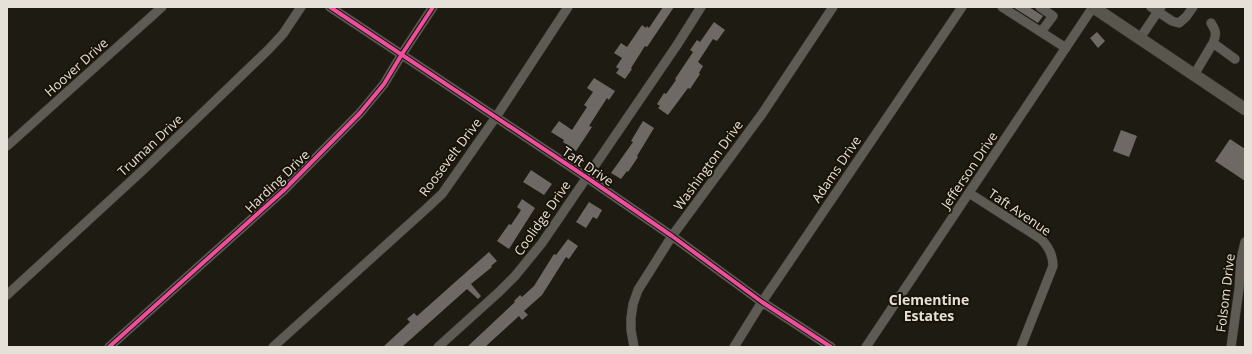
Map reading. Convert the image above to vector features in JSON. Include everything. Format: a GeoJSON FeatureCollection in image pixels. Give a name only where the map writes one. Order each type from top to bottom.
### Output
{"type":"FeatureCollection","features":[{"type":"Feature","properties":{"kind":"main road"},"geometry":{"type":"LineString","coordinates":[[1093,7],[1245,109]]}},
{"type":"Feature","properties":{"kind":"street","name":"Hoover Drive"},"geometry":{"type":"LineString","coordinates":[[7,146],[162,7]]}},
{"type":"Feature","properties":{"kind":"street","name":"Truman Drive"},"geometry":{"type":"LineString","coordinates":[[7,295],[143,170],[268,50],[283,34],[301,7]]}},
{"type":"Feature","properties":{"kind":"street","name":"Taft Drive"},"geometry":{"type":"LineString","coordinates":[[330,7],[586,177],[672,236],[762,302],[831,347]]}},
{"type":"Feature","properties":{"kind":"street","name":"Harding Drive"},"geometry":{"type":"LineString","coordinates":[[109,347],[283,191],[360,113],[384,84],[433,7]]}},
{"type":"Feature","properties":{"kind":"street","name":"Roosevelt Drive"},"geometry":{"type":"LineString","coordinates":[[273,347],[442,194],[496,117],[568,7]]}},
{"type":"Feature","properties":{"kind":"street","name":"Coolidge Drive"},"geometry":{"type":"LineString","coordinates":[[438,347],[515,276],[542,243],[677,45],[701,7]]}},
{"type":"Feature","properties":{"kind":"street","name":"Washington Drive"},"geometry":{"type":"LineString","coordinates":[[634,347],[631,330],[631,318],[633,304],[638,290],[672,236],[762,114],[832,7]]}},
{"type":"Feature","properties":{"kind":"street","name":"Adams Drive"},"geometry":{"type":"LineString","coordinates":[[734,347],[762,302],[962,7]]}},
{"type":"Feature","properties":{"kind":"street"},"geometry":{"type":"LineString","coordinates":[[1002,7],[1066,48]]}},
{"type":"Feature","properties":{"kind":"street"},"geometry":{"type":"LineString","coordinates":[[1039,31],[1053,16],[1040,7]]}},
{"type":"Feature","properties":{"kind":"street","name":"Jefferson Drive"},"geometry":{"type":"LineString","coordinates":[[866,347],[1093,7]]}},
{"type":"Feature","properties":{"kind":"street"},"geometry":{"type":"LineString","coordinates":[[1140,38],[1157,8],[1172,21],[1179,23],[1186,18],[1193,7]]}},
{"type":"Feature","properties":{"kind":"street"},"geometry":{"type":"LineString","coordinates":[[1194,75],[1213,43],[1216,34],[1216,30],[1211,23]]}},
{"type":"Feature","properties":{"kind":"street"},"geometry":{"type":"LineString","coordinates":[[1213,43],[1236,59]]}},
{"type":"Feature","properties":{"kind":"street","name":"Taft Avenue"},"geometry":{"type":"LineString","coordinates":[[969,193],[1041,239],[1051,252],[1053,259],[1052,266],[1021,347]]}},
{"type":"Feature","properties":{"kind":"street","name":"Folsom Drive"},"geometry":{"type":"LineString","coordinates":[[1231,347],[1242,290],[1241,259],[1245,242]]}},
{"type":"Feature","properties":{"kind":"building"},"geometry":{"type":"Polygon","coordinates":[[[663,7],[674,7],[647,47],[645,46],[625,79],[616,73],[619,69],[616,67],[622,58],[614,53],[621,43],[627,47],[642,25],[649,28],[663,7]]]}},
{"type":"Feature","properties":{"kind":"building"},"geometry":{"type":"Polygon","coordinates":[[[1013,7],[1029,7],[1043,16],[1038,23],[1013,7]]]}},
{"type":"Feature","properties":{"kind":"building"},"geometry":{"type":"Polygon","coordinates":[[[714,22],[725,30],[717,41],[713,39],[698,62],[703,66],[699,73],[700,74],[690,89],[688,88],[668,115],[658,108],[660,106],[657,104],[664,93],[666,94],[676,80],[675,79],[693,52],[690,50],[697,40],[700,42],[714,22]]]}},
{"type":"Feature","properties":{"kind":"building"},"geometry":{"type":"Polygon","coordinates":[[[1097,32],[1105,41],[1098,48],[1090,38],[1097,32]]]}},
{"type":"Feature","properties":{"kind":"building"},"geometry":{"type":"Polygon","coordinates":[[[594,78],[615,91],[609,100],[607,98],[589,126],[592,127],[576,151],[563,142],[564,140],[551,132],[559,121],[572,130],[587,107],[584,105],[593,92],[587,88],[594,78]]]}},
{"type":"Feature","properties":{"kind":"building"},"geometry":{"type":"Polygon","coordinates":[[[643,121],[654,128],[637,156],[638,157],[628,172],[627,171],[621,179],[611,173],[633,142],[631,141],[643,121]]]}},
{"type":"Feature","properties":{"kind":"building"},"geometry":{"type":"Polygon","coordinates":[[[1121,130],[1137,136],[1129,157],[1113,151],[1121,130]]]}},
{"type":"Feature","properties":{"kind":"building"},"geometry":{"type":"Polygon","coordinates":[[[1230,139],[1245,149],[1245,181],[1215,161],[1230,139]]]}},
{"type":"Feature","properties":{"kind":"building"},"geometry":{"type":"Polygon","coordinates":[[[531,170],[552,184],[544,195],[523,182],[531,170]]]}},
{"type":"Feature","properties":{"kind":"building"},"geometry":{"type":"Polygon","coordinates":[[[522,199],[535,208],[509,249],[497,241],[509,224],[511,225],[521,210],[517,207],[522,199]]]}},
{"type":"Feature","properties":{"kind":"building"},"geometry":{"type":"Polygon","coordinates":[[[589,202],[602,210],[597,219],[593,217],[586,228],[576,222],[589,202]]]}},
{"type":"Feature","properties":{"kind":"building"},"geometry":{"type":"Polygon","coordinates":[[[568,239],[578,246],[569,259],[566,257],[542,295],[524,311],[528,315],[522,320],[519,316],[485,347],[467,347],[515,302],[514,301],[520,295],[522,297],[534,286],[554,254],[556,255],[568,239]]]}},
{"type":"Feature","properties":{"kind":"building"},"geometry":{"type":"Polygon","coordinates":[[[489,252],[497,261],[471,284],[481,296],[478,299],[467,289],[402,347],[383,347],[410,322],[407,319],[414,313],[417,316],[489,252]]]}},
{"type":"Feature","properties":{"kind":"cycle path"},"geometry":{"type":"LineString","coordinates":[[330,7],[586,177],[672,236],[762,302],[831,347]]}},
{"type":"Feature","properties":{"kind":"cycle path"},"geometry":{"type":"LineString","coordinates":[[109,347],[283,191],[360,113],[384,84],[433,7]]}},
{"type":"Feature","properties":{"kind":"district","name":"Clementine Estates"},"geometry":{"type":"Point","coordinates":[929,308]}}]}
